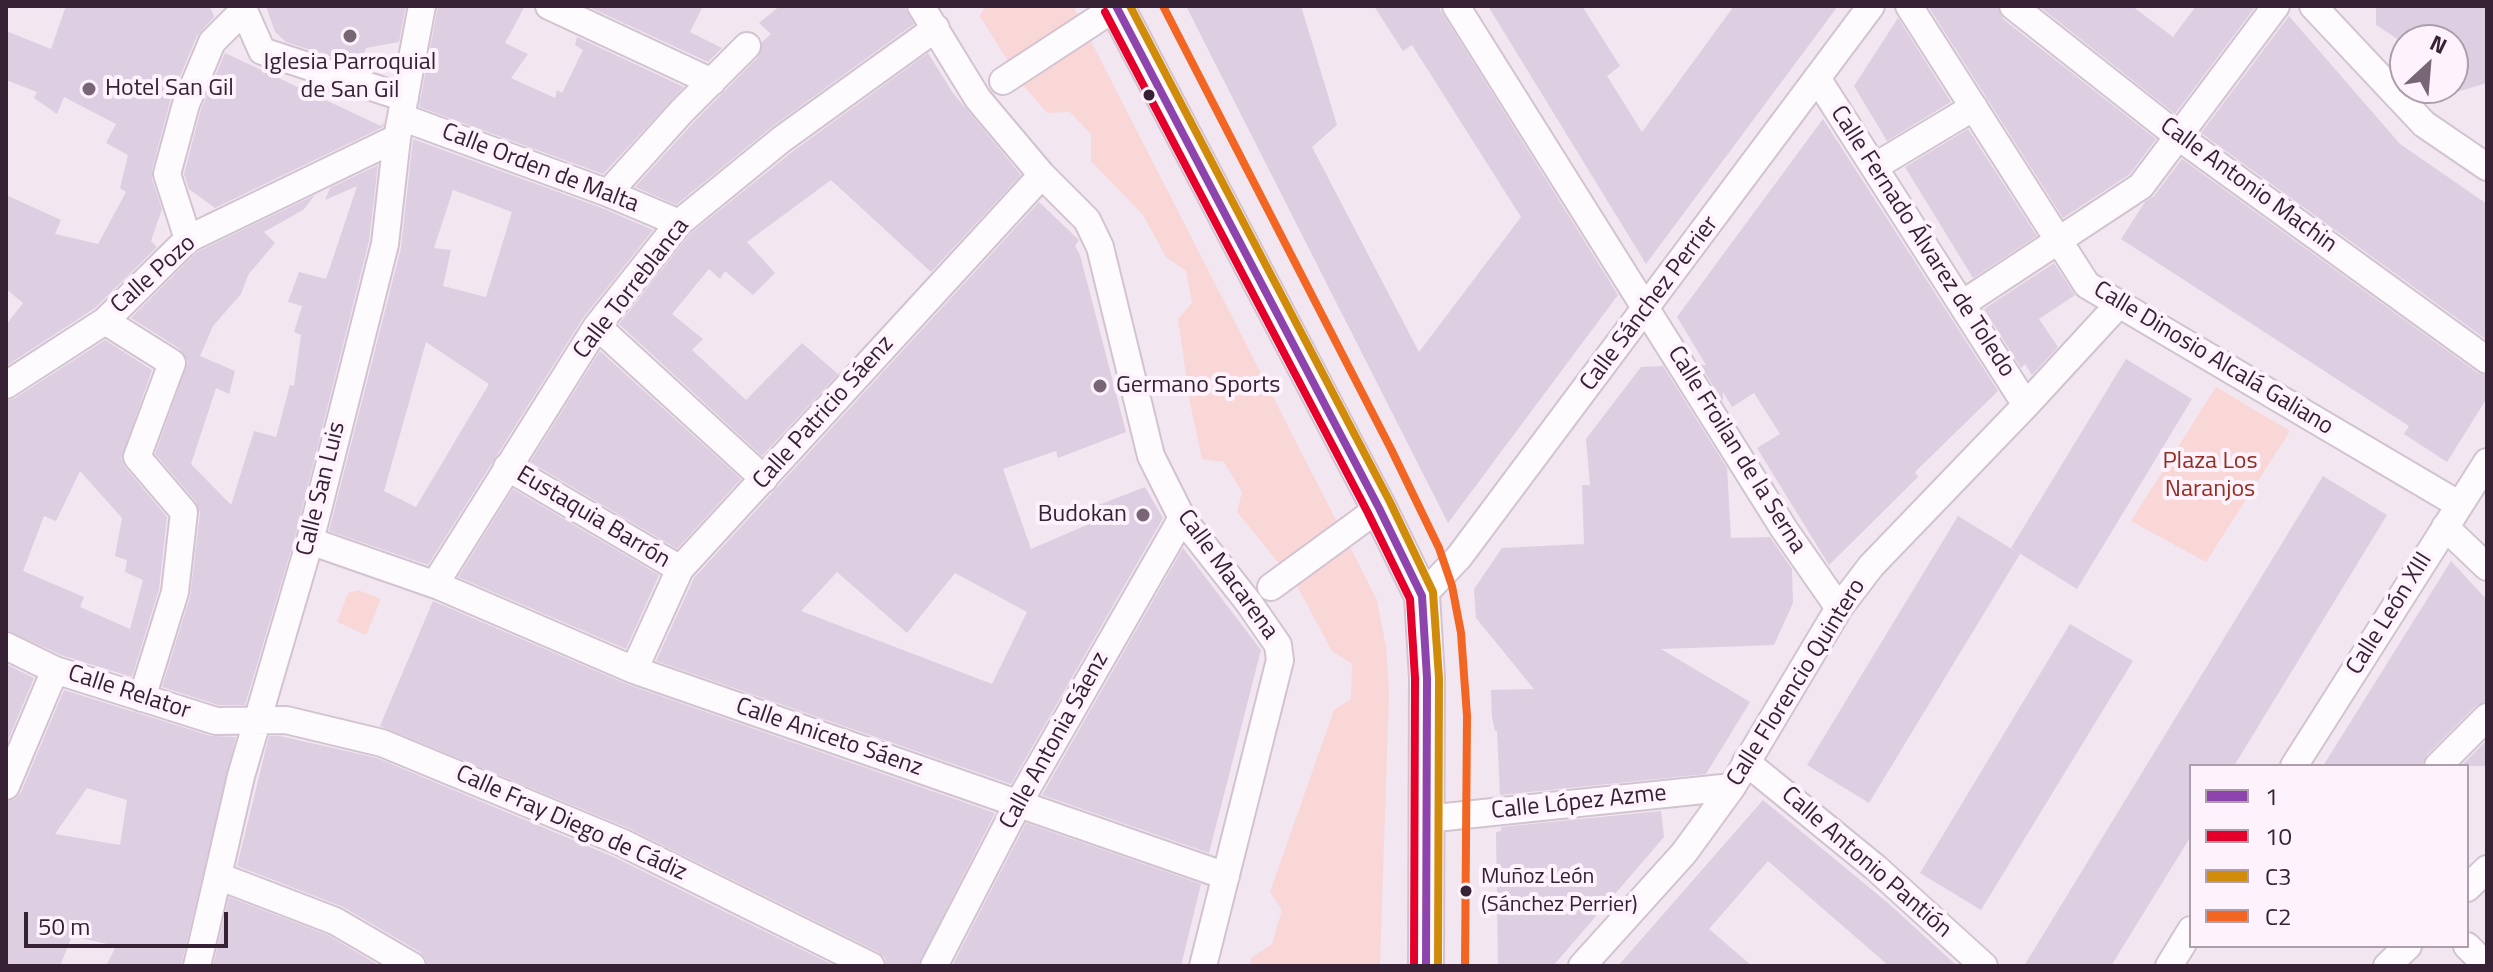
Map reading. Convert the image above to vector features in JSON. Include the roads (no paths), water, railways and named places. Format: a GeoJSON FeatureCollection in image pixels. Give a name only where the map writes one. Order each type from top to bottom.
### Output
{"type":"FeatureCollection","features":[{"type":"Feature","properties":{"kind":"main road"},"geometry":{"type":"LineString","coordinates":[[1116,6],[1422,596],[1427,678],[1426,966]]}},
{"type":"Feature","properties":{"kind":"street","name":"Calle San Luis"},"geometry":{"type":"LineString","coordinates":[[197,966],[241,776],[310,541],[385,244],[401,118],[422,6]]}},
{"type":"Feature","properties":{"kind":"street"},"geometry":{"type":"LineString","coordinates":[[549,6],[712,82]]}},
{"type":"Feature","properties":{"kind":"street","name":"Calle Macarena"},"geometry":{"type":"LineString","coordinates":[[921,6],[936,28],[991,90],[1042,175],[1087,220],[1100,247],[1151,456],[1182,518],[1262,593],[1278,645],[1280,660],[1203,966]]}},
{"type":"Feature","properties":{"kind":"street"},"geometry":{"type":"LineString","coordinates":[[991,90],[1116,6]]}},
{"type":"Feature","properties":{"kind":"street","name":"Calle Froilan de la Serna"},"geometry":{"type":"LineString","coordinates":[[1456,6],[1784,529],[1839,608]]}},
{"type":"Feature","properties":{"kind":"street","name":"Calle Sánchez Perrier"},"geometry":{"type":"LineString","coordinates":[[1422,596],[1459,557],[1871,6]]}},
{"type":"Feature","properties":{"kind":"street","name":"Calle Dinosio Alcalá Galiano"},"geometry":{"type":"LineString","coordinates":[[1909,6],[2087,285],[2120,303],[2452,516],[2487,567]]}},
{"type":"Feature","properties":{"kind":"street","name":"Calle Antonio Machin"},"geometry":{"type":"LineString","coordinates":[[2013,6],[2179,137],[2487,360]]}},
{"type":"Feature","properties":{"kind":"street"},"geometry":{"type":"LineString","coordinates":[[1962,304],[2141,186],[2276,6]]}},
{"type":"Feature","properties":{"kind":"street"},"geometry":{"type":"LineString","coordinates":[[2313,6],[2424,124],[2487,167]]}},
{"type":"Feature","properties":{"kind":"street","name":"Calle Orden de Malta"},"geometry":{"type":"LineString","coordinates":[[243,8],[262,51],[401,118],[608,193],[679,223]]}},
{"type":"Feature","properties":{"kind":"street"},"geometry":{"type":"LineString","coordinates":[[188,239],[167,174],[186,104],[212,42],[243,8]]}},
{"type":"Feature","properties":{"kind":"street","name":"Calle Torreblanca"},"geometry":{"type":"LineString","coordinates":[[437,585],[507,467],[597,326],[679,223],[782,139],[936,28]]}},
{"type":"Feature","properties":{"kind":"street"},"geometry":{"type":"LineString","coordinates":[[608,193],[747,46]]}},
{"type":"Feature","properties":{"kind":"street","name":"Calle Fernado Álvarez de Toledo"},"geometry":{"type":"LineString","coordinates":[[1817,78],[2026,405]]}},
{"type":"Feature","properties":{"kind":"street"},"geometry":{"type":"LineString","coordinates":[[1874,167],[1974,107]]}},
{"type":"Feature","properties":{"kind":"street","name":"Calle Pozo"},"geometry":{"type":"LineString","coordinates":[[6,385],[105,321],[188,239],[401,118]]}},
{"type":"Feature","properties":{"kind":"street","name":"Calle Patricio Sáenz"},"geometry":{"type":"LineString","coordinates":[[634,670],[680,569],[1042,175]]}},
{"type":"Feature","properties":{"kind":"street","name":"Calle Florencio Quintero"},"geometry":{"type":"LineString","coordinates":[[1582,966],[1684,853],[1732,787],[1839,608],[1871,566],[2120,303]]}},
{"type":"Feature","properties":{"kind":"street"},"geometry":{"type":"LineString","coordinates":[[105,321],[172,363],[137,457],[184,512],[175,592],[142,698]]}},
{"type":"Feature","properties":{"kind":"street"},"geometry":{"type":"LineString","coordinates":[[597,326],[764,479]]}},
{"type":"Feature","properties":{"kind":"street","name":"Calle León XIII"},"geometry":{"type":"LineString","coordinates":[[2295,764],[2487,462]]}},
{"type":"Feature","properties":{"kind":"street","name":"Eustaquia Barrón"},"geometry":{"type":"LineString","coordinates":[[507,467],[680,569]]}},
{"type":"Feature","properties":{"kind":"street"},"geometry":{"type":"LineString","coordinates":[[1262,593],[1379,508]]}},
{"type":"Feature","properties":{"kind":"street","name":"Calle Antonia Sáenz"},"geometry":{"type":"LineString","coordinates":[[934,966],[1018,804],[1182,518]]}},
{"type":"Feature","properties":{"kind":"street","name":"Calle Aniceto Sáenz"},"geometry":{"type":"LineString","coordinates":[[310,541],[437,585],[634,670],[1226,876]]}},
{"type":"Feature","properties":{"kind":"street","name":"Calle Relator"},"geometry":{"type":"LineString","coordinates":[[6,646],[55,670],[216,721],[258,721]]}},
{"type":"Feature","properties":{"kind":"street"},"geometry":{"type":"LineString","coordinates":[[6,786],[55,670]]}},
{"type":"Feature","properties":{"kind":"street"},"geometry":{"type":"LineString","coordinates":[[2440,764],[2487,717]]}},
{"type":"Feature","properties":{"kind":"street","name":"Calle Fray Diego de Cádiz"},"geometry":{"type":"LineString","coordinates":[[258,721],[286,720],[382,743],[481,782],[621,842],[871,966]]}},
{"type":"Feature","properties":{"kind":"street","name":"Calle Antonio Pantión"},"geometry":{"type":"LineString","coordinates":[[1746,762],[1876,868],[1984,966]]}},
{"type":"Feature","properties":{"kind":"street","name":"Calle López Azme"},"geometry":{"type":"LineString","coordinates":[[1426,819],[1732,787]]}},
{"type":"Feature","properties":{"kind":"street"},"geometry":{"type":"LineString","coordinates":[[218,876],[335,921],[412,966]]}},
{"type":"Feature","properties":{"kind":"street"},"geometry":{"type":"LineString","coordinates":[[2169,966],[2189,933]]}},
{"type":"Feature","properties":{"kind":"street"},"geometry":{"type":"LineString","coordinates":[[2387,966],[2406,948]]}},
{"type":"Feature","properties":{"kind":"street"},"geometry":{"type":"LineString","coordinates":[[2469,948],[2487,966]]}},
{"type":"Feature","properties":{"kind":"place","name":"Iglesia Parroquial de San Gil"},"geometry":{"type":"Point","coordinates":[350,36]}},
{"type":"Feature","properties":{"kind":"place","name":"Hotel San Gil"},"geometry":{"type":"Point","coordinates":[89,89]}},
{"type":"Feature","properties":{"kind":"place","name":"Germano Sports"},"geometry":{"type":"Point","coordinates":[1100,386]}},
{"type":"Feature","properties":{"kind":"place","name":"Budokan"},"geometry":{"type":"Point","coordinates":[1143,515]}},
{"type":"Feature","properties":{"kind":"place","name":"Muñoz León (Sánchez Perrier)"},"geometry":{"type":"Point","coordinates":[1466,891]}},
{"type":"Feature","properties":{"kind":"park label","name":"Plaza Los Naranjos"},"geometry":{"type":"Point","coordinates":[2210,476]}}]}
